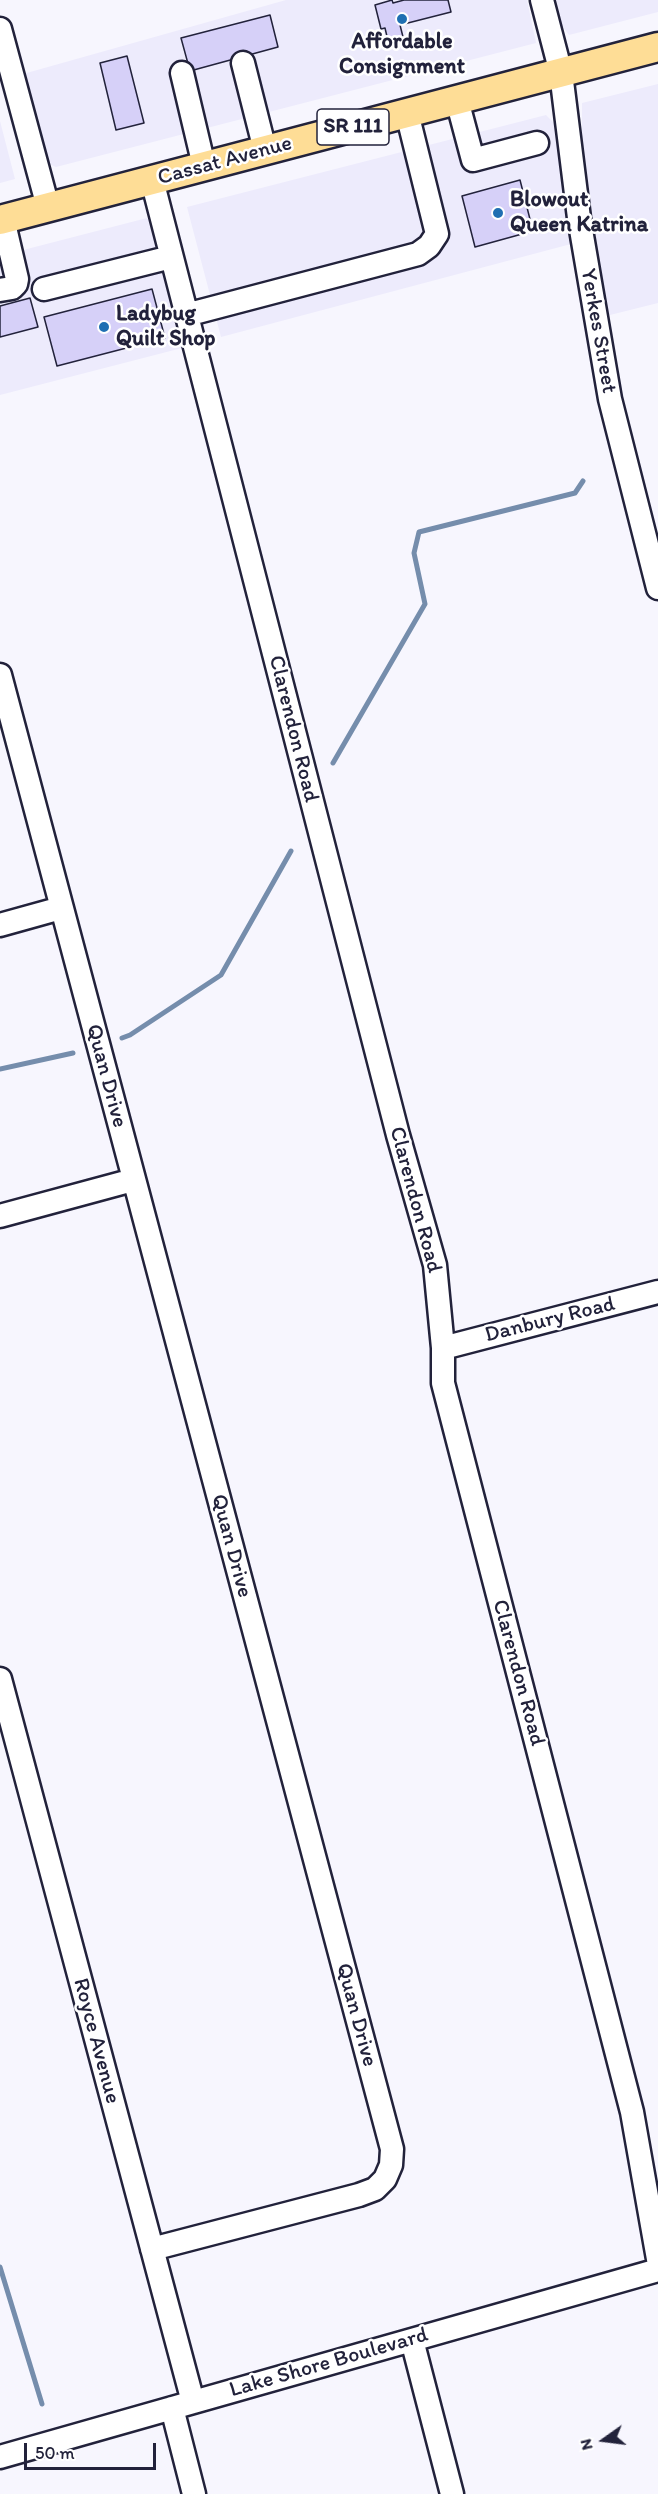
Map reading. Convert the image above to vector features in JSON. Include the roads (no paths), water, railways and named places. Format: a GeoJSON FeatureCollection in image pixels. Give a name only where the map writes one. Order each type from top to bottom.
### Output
{"type":"FeatureCollection","features":[{"type":"Feature","properties":{"kind":"main road","name":"Cassat Avenue"},"geometry":{"type":"LineString","coordinates":[[2,219],[658,47]]}},
{"type":"Feature","properties":{"kind":"street","name":"Yerkes Street"},"geometry":{"type":"LineString","coordinates":[[542,0],[561,73],[595,321],[610,399],[658,588]]}},
{"type":"Feature","properties":{"kind":"street"},"geometry":{"type":"LineString","coordinates":[[0,29],[48,207]]}},
{"type":"Feature","properties":{"kind":"street"},"geometry":{"type":"LineString","coordinates":[[243,63],[265,150]]}},
{"type":"Feature","properties":{"kind":"street"},"geometry":{"type":"LineString","coordinates":[[182,73],[204,166]]}},
{"type":"Feature","properties":{"kind":"street"},"geometry":{"type":"LineString","coordinates":[[457,100],[473,160],[537,143]]}},
{"type":"Feature","properties":{"kind":"street"},"geometry":{"type":"LineString","coordinates":[[186,315],[418,254],[429,246],[437,234],[407,113]]}},
{"type":"Feature","properties":{"kind":"street","name":"Clarendon Road"},"geometry":{"type":"LineString","coordinates":[[152,180],[398,1136],[435,1265],[443,1348],[443,1383],[632,2112],[658,2259]]}},
{"type":"Feature","properties":{"kind":"street"},"geometry":{"type":"LineString","coordinates":[[0,290],[12,288],[17,279],[2,219]]}},
{"type":"Feature","properties":{"kind":"street"},"geometry":{"type":"LineString","coordinates":[[44,289],[171,257]]}},
{"type":"Feature","properties":{"kind":"street","name":"Quan Drive"},"geometry":{"type":"LineString","coordinates":[[0,675],[392,2149],[391,2165],[385,2179],[375,2189],[152,2249]]}},
{"type":"Feature","properties":{"kind":"street"},"geometry":{"type":"LineString","coordinates":[[0,925],[61,908]]}},
{"type":"Feature","properties":{"kind":"street"},"geometry":{"type":"LineString","coordinates":[[0,1216],[133,1179]]}},
{"type":"Feature","properties":{"kind":"street","name":"Danbury Road"},"geometry":{"type":"LineString","coordinates":[[443,1348],[658,1292]]}},
{"type":"Feature","properties":{"kind":"street","name":"Royce Avenue"},"geometry":{"type":"LineString","coordinates":[[0,1679],[152,2249],[183,2405],[194,2494]]}},
{"type":"Feature","properties":{"kind":"street","name":"Lake Shore Boulevard"},"geometry":{"type":"LineString","coordinates":[[0,2457],[658,2270]]}},
{"type":"Feature","properties":{"kind":"street"},"geometry":{"type":"LineString","coordinates":[[412,2340],[452,2494]]}},
{"type":"Feature","properties":{"kind":"waterway"},"geometry":{"type":"LineString","coordinates":[[333,763],[425,604],[414,553],[419,532],[575,493],[583,481]]}},
{"type":"Feature","properties":{"kind":"waterway"},"geometry":{"type":"LineString","coordinates":[[122,1038],[221,975],[291,851]]}},
{"type":"Feature","properties":{"kind":"waterway"},"geometry":{"type":"LineString","coordinates":[[0,1069],[73,1053]]}},
{"type":"Feature","properties":{"kind":"waterway"},"geometry":{"type":"LineString","coordinates":[[0,2267],[42,2404]]}},
{"type":"Feature","properties":{"kind":"place","name":"Affordable Consignment"},"geometry":{"type":"Point","coordinates":[402,19]}},
{"type":"Feature","properties":{"kind":"place","name":"Blowout Queen Katrina"},"geometry":{"type":"Point","coordinates":[498,213]}},
{"type":"Feature","properties":{"kind":"place","name":"Ladybug Quilt Shop"},"geometry":{"type":"Point","coordinates":[104,327]}}]}
